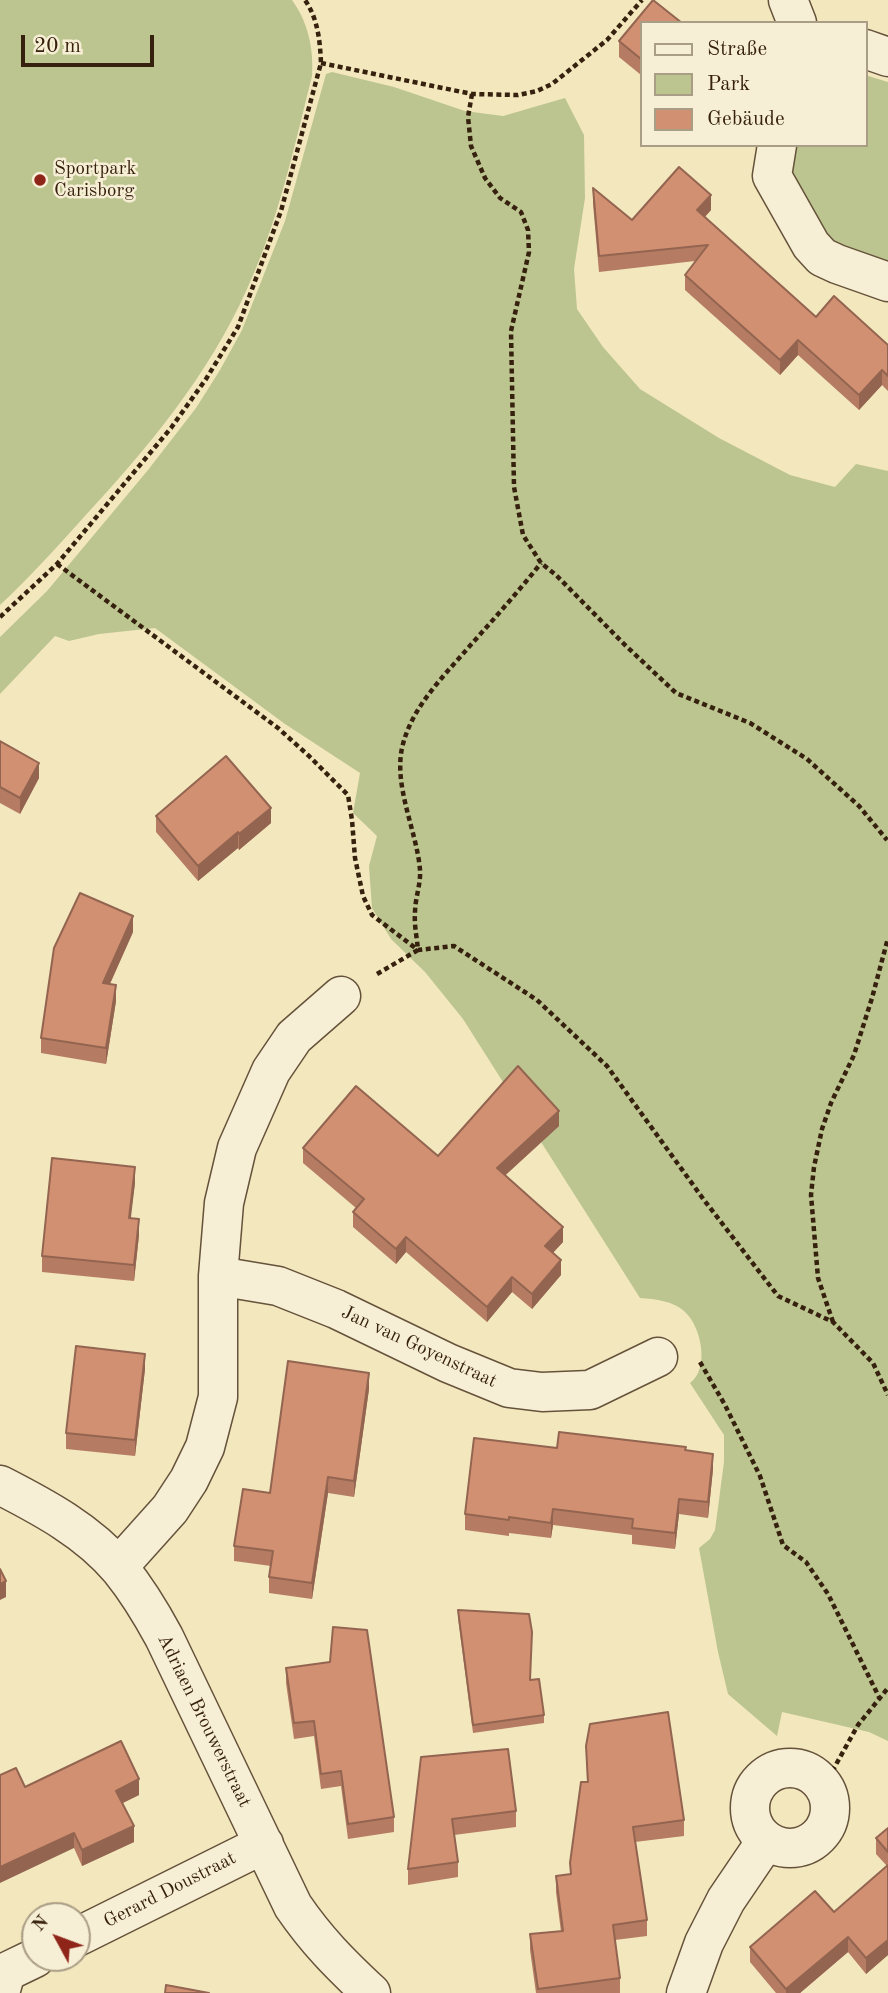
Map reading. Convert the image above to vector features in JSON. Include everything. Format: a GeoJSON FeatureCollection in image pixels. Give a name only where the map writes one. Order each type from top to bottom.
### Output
{"type":"FeatureCollection","features":[{"type":"Feature","properties":{"kind":"street"},"geometry":{"type":"LineString","coordinates":[[788,0],[796,21]]}},
{"type":"Feature","properties":{"kind":"street"},"geometry":{"type":"LineString","coordinates":[[867,50],[888,57]]}},
{"type":"Feature","properties":{"kind":"street"},"geometry":{"type":"LineString","coordinates":[[777,147],[772,176],[811,245],[822,257],[888,282]]}},
{"type":"Feature","properties":{"kind":"street"},"geometry":{"type":"LineString","coordinates":[[118,1567],[170,1509],[189,1480],[205,1447],[218,1397],[218,1276],[224,1203],[237,1149],[271,1072],[294,1037],[341,996]]}},
{"type":"Feature","properties":{"kind":"street","name":"Jan van Goyenstraat"},"geometry":{"type":"LineString","coordinates":[[218,1276],[278,1286],[336,1309],[448,1363],[509,1388],[542,1392],[590,1390],[658,1357]]}},
{"type":"Feature","properties":{"kind":"street","name":"Adriaen Brouwerstraat"},"geometry":{"type":"LineString","coordinates":[[0,1485],[44,1508],[88,1539],[118,1567],[144,1601],[164,1637],[293,1906],[333,1958],[371,1993]]}},
{"type":"Feature","properties":{"kind":"street"},"geometry":{"type":"LineString","coordinates":[[780,1768],[797,1768],[813,1774],[824,1786],[830,1802],[830,1819],[823,1833],[811,1844],[796,1849],[780,1848],[766,1841],[756,1830],[750,1816],[750,1802],[755,1788],[765,1777],[780,1768]]}},
{"type":"Feature","properties":{"kind":"street"},"geometry":{"type":"LineString","coordinates":[[686,1993],[704,1943],[726,1900],[766,1841]]}},
{"type":"Feature","properties":{"kind":"street","name":"Gerard Doustraat"},"geometry":{"type":"LineString","coordinates":[[91,1930],[264,1844]]}},
{"type":"Feature","properties":{"kind":"path"},"geometry":{"type":"LineString","coordinates":[[0,617],[57,564],[171,428],[238,327],[281,211],[321,63],[317,25],[305,0]]}},
{"type":"Feature","properties":{"kind":"path"},"geometry":{"type":"LineString","coordinates":[[321,63],[472,94],[518,95],[552,84],[607,40],[642,0]]}},
{"type":"Feature","properties":{"kind":"path"},"geometry":{"type":"LineString","coordinates":[[472,94],[468,117],[471,146],[485,178],[500,198],[521,212],[528,230],[529,252],[511,331],[514,487],[523,535],[541,563],[676,693],[750,723],[807,760],[859,806],[888,841]]}},
{"type":"Feature","properties":{"kind":"path"},"geometry":{"type":"LineString","coordinates":[[418,950],[415,912],[420,874],[417,845],[402,782],[402,746],[411,720],[429,693],[541,563]]}},
{"type":"Feature","properties":{"kind":"path"},"geometry":{"type":"LineString","coordinates":[[57,564],[278,728],[348,795],[355,858],[363,896],[372,915],[418,950]]}},
{"type":"Feature","properties":{"kind":"path"},"geometry":{"type":"LineString","coordinates":[[833,1322],[818,1278],[811,1195],[814,1167],[822,1129],[857,1045],[888,938]]}},
{"type":"Feature","properties":{"kind":"path"},"geometry":{"type":"LineString","coordinates":[[341,996],[418,950],[454,946],[537,1000],[607,1066],[704,1200],[778,1296],[833,1322],[873,1363],[888,1395]]}},
{"type":"Feature","properties":{"kind":"path"},"geometry":{"type":"LineString","coordinates":[[658,1357],[699,1360],[760,1476],[783,1545],[806,1562],[828,1594],[879,1698]]}},
{"type":"Feature","properties":{"kind":"path"},"geometry":{"type":"LineString","coordinates":[[824,1786],[858,1724],[888,1688]]}},
{"type":"Feature","properties":{"kind":"green space"},"geometry":{"type":"Polygon","coordinates":[[[0,0],[292,0],[306,27],[311,46],[312,76],[268,238],[247,289],[214,352],[175,410],[131,464],[43,562],[0,605],[0,0]]]}},
{"type":"Feature","properties":{"kind":"green space"},"geometry":{"type":"Polygon","coordinates":[[[332,72],[394,87],[465,111],[503,116],[565,98],[584,135],[585,198],[574,269],[577,309],[603,347],[640,389],[719,438],[790,475],[835,487],[856,464],[888,471],[888,1741],[869,1732],[782,1712],[777,1736],[728,1694],[699,1548],[710,1539],[715,1530],[724,1462],[724,1435],[690,1383],[700,1368],[701,1348],[696,1328],[686,1313],[671,1303],[640,1298],[463,1019],[425,972],[391,939],[372,908],[369,866],[377,836],[353,813],[360,773],[285,724],[155,628],[99,634],[69,641],[55,636],[0,694],[0,637],[47,591],[148,470],[196,408],[242,330],[285,221],[326,74],[332,72]]]}},
{"type":"Feature","properties":{"kind":"green space"},"geometry":{"type":"Polygon","coordinates":[[[867,76],[888,82],[888,267],[837,249],[790,181],[788,147],[867,147],[867,76]]]}},
{"type":"Feature","properties":{"kind":"building"},"geometry":{"type":"Polygon","coordinates":[[[653,0],[679,21],[640,21],[640,58],[619,41],[653,0]]]}},
{"type":"Feature","properties":{"kind":"building"},"geometry":{"type":"Polygon","coordinates":[[[679,167],[711,195],[697,210],[816,317],[834,296],[888,345],[888,376],[882,370],[859,395],[798,340],[780,360],[685,275],[708,245],[599,256],[593,188],[632,220],[679,167]]]}},
{"type":"Feature","properties":{"kind":"building"},"geometry":{"type":"Polygon","coordinates":[[[0,741],[39,763],[20,798],[0,787],[0,741]]]}},
{"type":"Feature","properties":{"kind":"building"},"geometry":{"type":"Polygon","coordinates":[[[226,756],[271,808],[198,866],[156,816],[226,756]]]}},
{"type":"Feature","properties":{"kind":"building"},"geometry":{"type":"Polygon","coordinates":[[[80,893],[133,916],[103,983],[116,985],[106,1048],[41,1038],[54,948],[80,893]]]}},
{"type":"Feature","properties":{"kind":"building"},"geometry":{"type":"Polygon","coordinates":[[[518,1066],[559,1111],[497,1168],[563,1227],[545,1246],[561,1260],[532,1294],[512,1277],[487,1307],[406,1237],[396,1249],[353,1212],[364,1199],[303,1148],[356,1086],[438,1156],[518,1066]]]}},
{"type":"Feature","properties":{"kind":"building"},"geometry":{"type":"Polygon","coordinates":[[[52,1158],[135,1167],[129,1218],[139,1219],[134,1265],[42,1256],[52,1158]]]}},
{"type":"Feature","properties":{"kind":"building"},"geometry":{"type":"Polygon","coordinates":[[[76,1346],[145,1354],[135,1440],[66,1433],[76,1346]]]}},
{"type":"Feature","properties":{"kind":"building"},"geometry":{"type":"Polygon","coordinates":[[[288,1361],[369,1373],[354,1481],[328,1477],[312,1583],[269,1577],[273,1551],[234,1546],[243,1489],[270,1493],[288,1361]]]}},
{"type":"Feature","properties":{"kind":"building"},"geometry":{"type":"Polygon","coordinates":[[[559,1432],[686,1447],[685,1450],[713,1454],[708,1502],[679,1499],[675,1533],[632,1528],[633,1519],[553,1509],[551,1523],[465,1514],[474,1438],[557,1448],[559,1432]]]}},
{"type":"Feature","properties":{"kind":"building"},"geometry":{"type":"Polygon","coordinates":[[[0,1569],[6,1581],[0,1584],[0,1569]]]}},
{"type":"Feature","properties":{"kind":"building"},"geometry":{"type":"Polygon","coordinates":[[[458,1610],[529,1614],[532,1632],[530,1680],[539,1679],[544,1715],[473,1725],[458,1610]]]}},
{"type":"Feature","properties":{"kind":"building"},"geometry":{"type":"Polygon","coordinates":[[[333,1627],[367,1630],[394,1817],[348,1824],[341,1771],[321,1774],[314,1721],[294,1723],[286,1668],[330,1662],[333,1627]]]}},
{"type":"Feature","properties":{"kind":"building"},"geometry":{"type":"Polygon","coordinates":[[[668,1712],[684,1820],[633,1827],[647,1920],[613,1925],[620,1978],[538,1989],[530,1934],[563,1931],[556,1876],[571,1874],[570,1863],[581,1782],[588,1782],[586,1746],[590,1724],[668,1712]]]}},
{"type":"Feature","properties":{"kind":"building"},"geometry":{"type":"Polygon","coordinates":[[[121,1741],[139,1779],[116,1791],[134,1826],[82,1850],[74,1833],[0,1867],[0,1775],[16,1768],[25,1787],[121,1741]]]}},
{"type":"Feature","properties":{"kind":"building"},"geometry":{"type":"Polygon","coordinates":[[[508,1749],[516,1811],[452,1819],[458,1862],[408,1869],[421,1757],[508,1749]]]}},
{"type":"Feature","properties":{"kind":"building"},"geometry":{"type":"Polygon","coordinates":[[[888,1828],[888,1852],[876,1838],[888,1828]]]}},
{"type":"Feature","properties":{"kind":"building"},"geometry":{"type":"Polygon","coordinates":[[[888,1865],[888,1940],[866,1958],[848,1937],[786,1989],[750,1947],[815,1891],[834,1912],[888,1865]]]}},
{"type":"Feature","properties":{"kind":"building"},"geometry":{"type":"Polygon","coordinates":[[[166,1985],[209,1993],[165,1993],[166,1985]]]}},
{"type":"Feature","properties":{"kind":"place","name":"Sportpark Carisborg"},"geometry":{"type":"Point","coordinates":[40,180]}}]}
